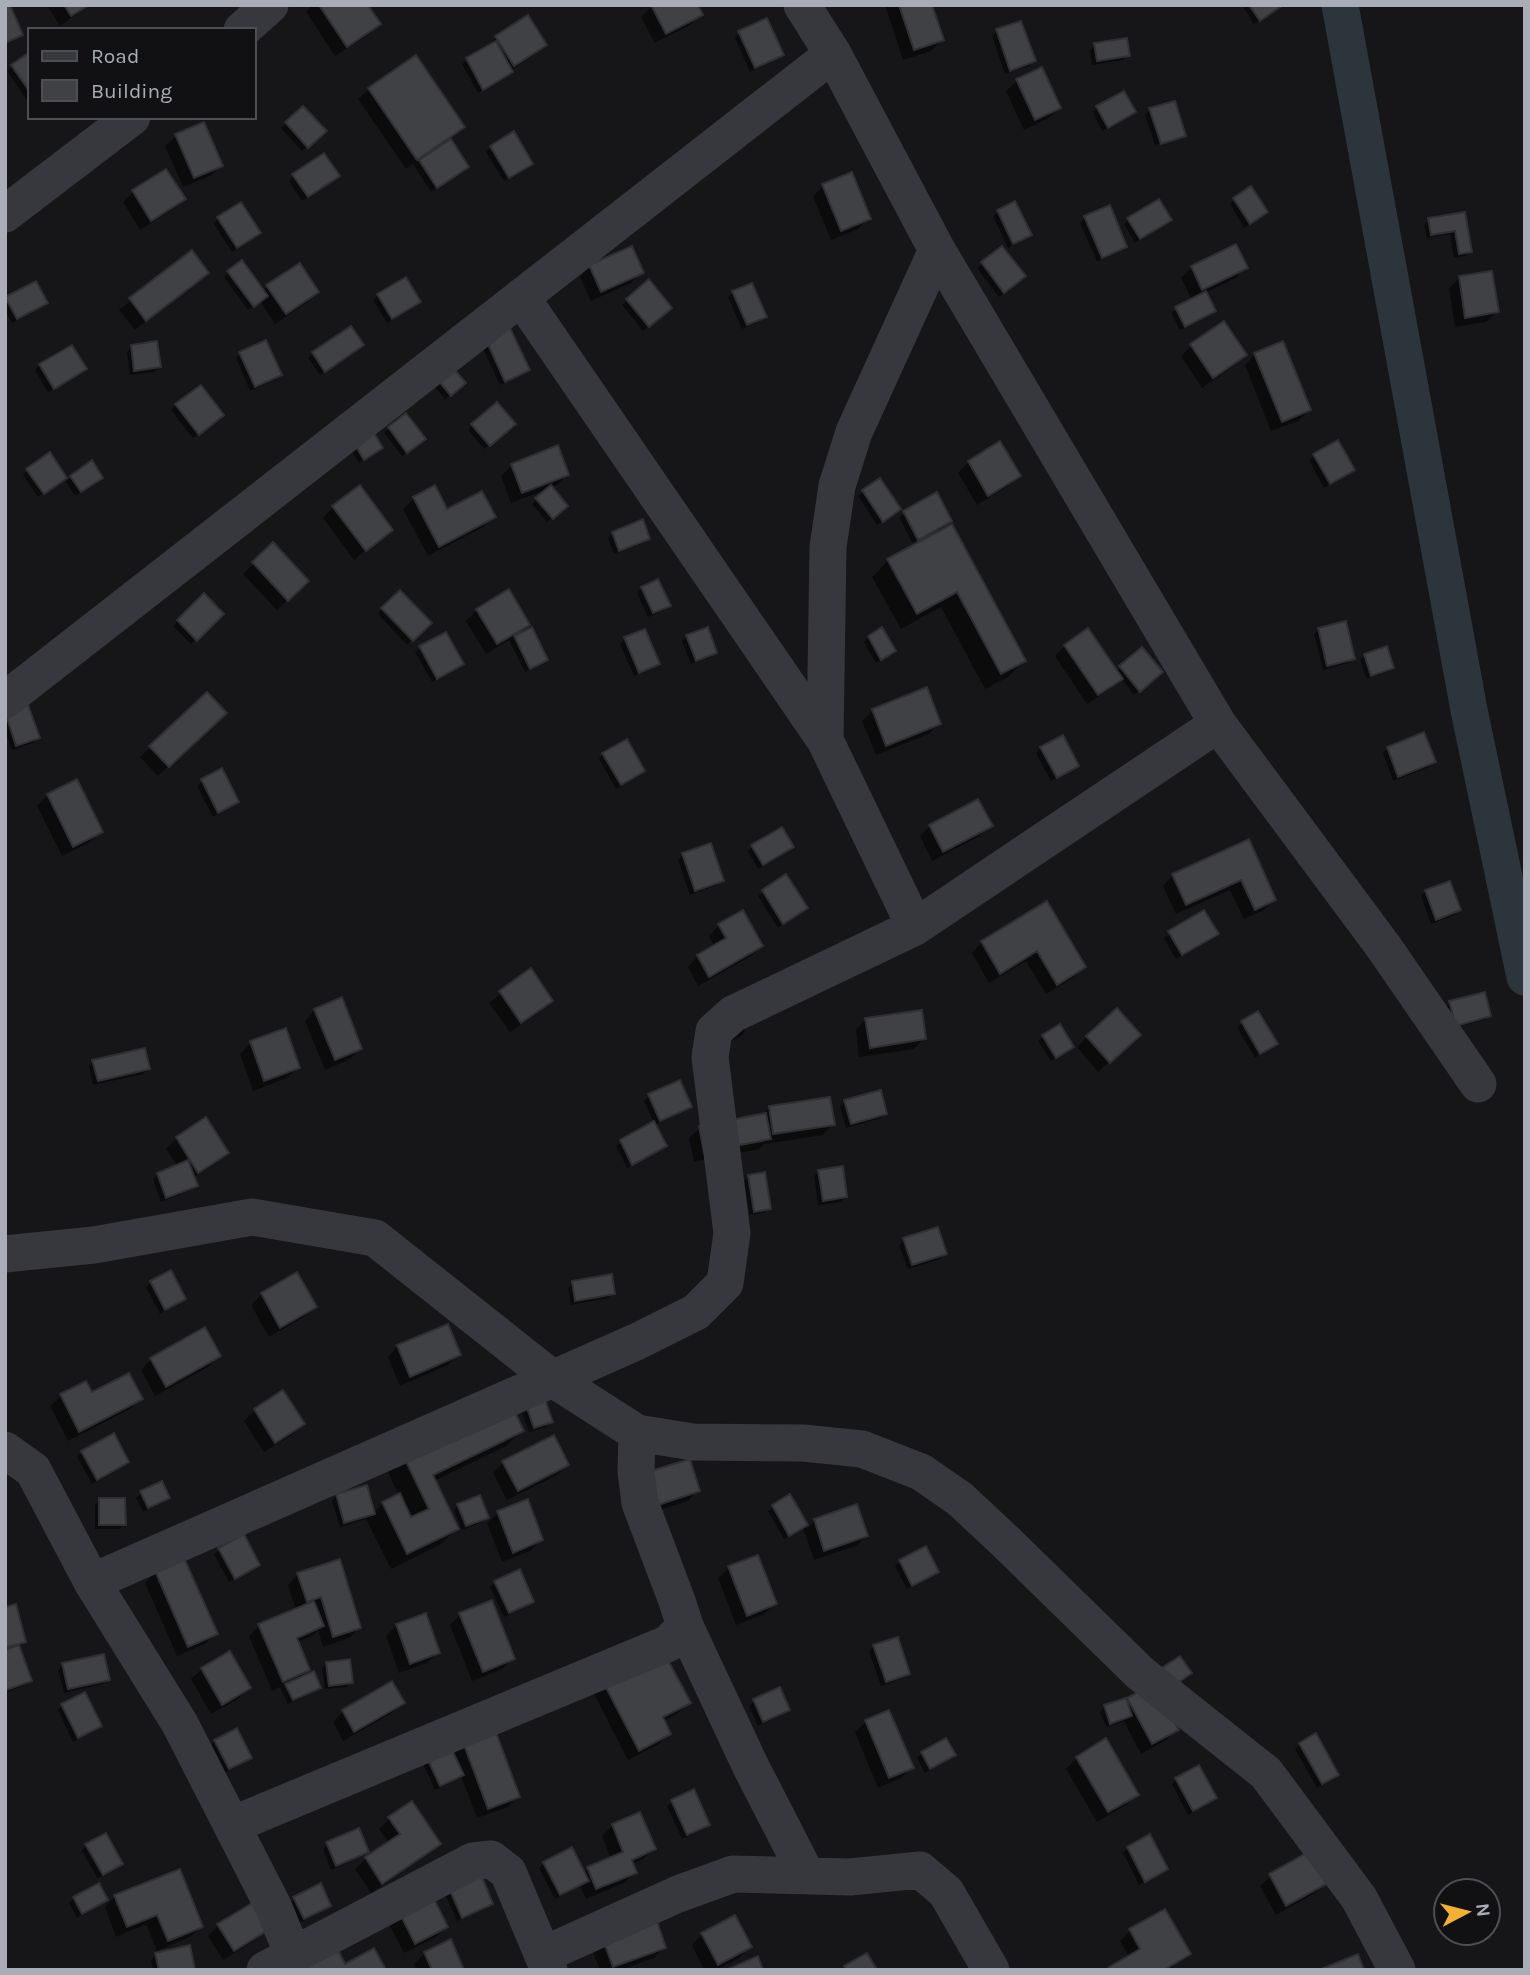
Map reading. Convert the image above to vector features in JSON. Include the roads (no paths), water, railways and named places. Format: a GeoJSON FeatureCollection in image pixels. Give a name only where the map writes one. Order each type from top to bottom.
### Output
{"type":"FeatureCollection","features":[{"type":"Feature","properties":{"kind":"street"},"geometry":{"type":"LineString","coordinates":[[244,28],[270,5]]}},
{"type":"Feature","properties":{"kind":"street"},"geometry":{"type":"LineString","coordinates":[[802,5],[833,54],[937,250],[1218,724],[1384,946],[1478,1084]]}},
{"type":"Feature","properties":{"kind":"street"},"geometry":{"type":"LineString","coordinates":[[5,700],[833,54]]}},
{"type":"Feature","properties":{"kind":"street"},"geometry":{"type":"LineString","coordinates":[[5,214],[129,119]]}},
{"type":"Feature","properties":{"kind":"street"},"geometry":{"type":"LineString","coordinates":[[825,740],[828,547],[836,486],[854,432],[937,250]]}},
{"type":"Feature","properties":{"kind":"street"},"geometry":{"type":"LineString","coordinates":[[521,297],[825,740],[915,927]]}},
{"type":"Feature","properties":{"kind":"street"},"geometry":{"type":"LineString","coordinates":[[92,1582],[553,1379],[696,1312],[725,1283],[732,1233],[709,1057],[714,1031],[733,1014],[915,927],[1218,724]]}},
{"type":"Feature","properties":{"kind":"street"},"geometry":{"type":"LineString","coordinates":[[5,1254],[94,1245],[252,1217],[374,1238],[553,1379],[637,1433],[693,1442],[803,1443],[862,1450],[920,1472],[960,1499],[1140,1673],[1266,1773],[1359,1898],[1396,1970]]}},
{"type":"Feature","properties":{"kind":"street"},"geometry":{"type":"LineString","coordinates":[[637,1433],[636,1472],[640,1503],[685,1626],[750,1765],[807,1876]]}},
{"type":"Feature","properties":{"kind":"street"},"geometry":{"type":"LineString","coordinates":[[5,1450],[33,1470],[92,1582],[180,1724],[274,1908],[279,1962],[473,1861],[491,1859],[508,1872],[546,1962],[678,1894],[733,1874],[850,1877],[920,1870],[946,1892],[991,1970]]}},
{"type":"Feature","properties":{"kind":"street"},"geometry":{"type":"LineString","coordinates":[[232,1825],[669,1643],[685,1626]]}},
{"type":"Feature","properties":{"kind":"waterway"},"geometry":{"type":"LineString","coordinates":[[1340,5],[1469,710],[1525,977]]}}]}
